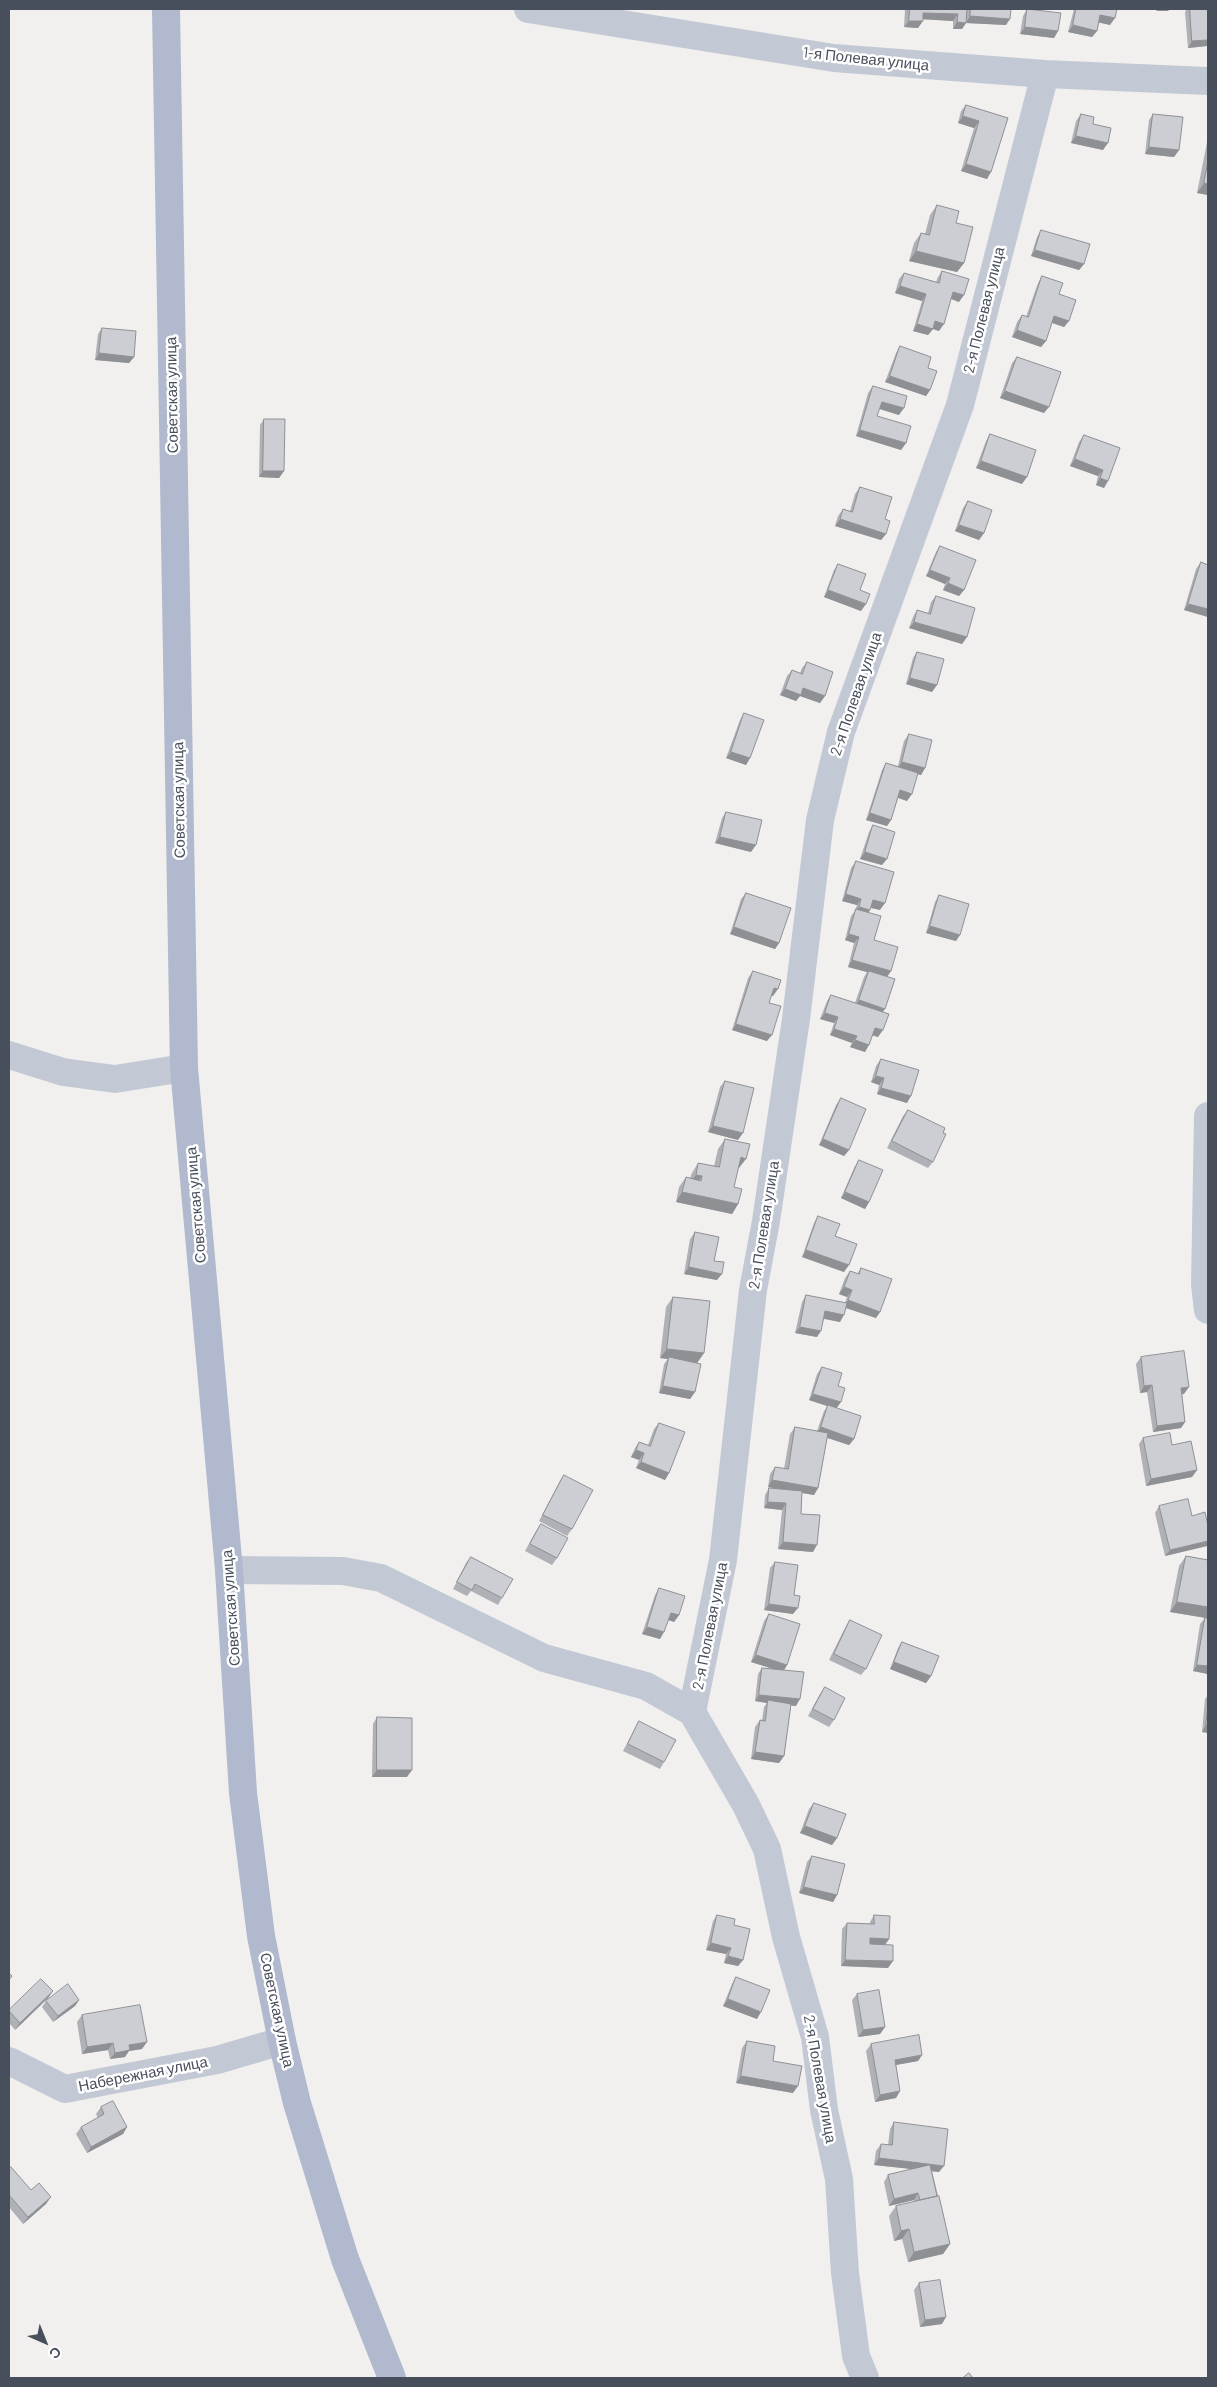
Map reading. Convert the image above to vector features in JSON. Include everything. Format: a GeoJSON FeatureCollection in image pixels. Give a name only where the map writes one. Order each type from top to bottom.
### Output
{"type":"FeatureCollection","features":[{"type":"Feature","properties":{"kind":"main road","name":"Советская улица"},"geometry":{"type":"LineString","coordinates":[[166,9],[184,1068],[229,1570],[243,1793],[261,1936],[282,2041],[300,2112],[345,2259],[392,2378]]}},
{"type":"Feature","properties":{"kind":"street","name":"1-я Полевая улица"},"geometry":{"type":"LineString","coordinates":[[528,9],[834,58],[1045,74],[1208,81]]}},
{"type":"Feature","properties":{"kind":"street","name":"2-я Полевая улица"},"geometry":{"type":"LineString","coordinates":[[864,2378],[856,2356],[845,2273],[839,2179],[824,2110],[815,2037],[786,1937],[767,1849],[746,1805],[692,1712],[723,1560],[753,1290],[766,1220],[797,1010],[820,820],[841,732],[960,405],[1045,74]]}},
{"type":"Feature","properties":{"kind":"street"},"geometry":{"type":"LineString","coordinates":[[9,1055],[63,1072],[115,1079],[184,1068]]}},
{"type":"Feature","properties":{"kind":"street"},"geometry":{"type":"LineString","coordinates":[[1208,1116],[1205,1285],[1208,1310]]}},
{"type":"Feature","properties":{"kind":"street"},"geometry":{"type":"LineString","coordinates":[[229,1570],[343,1571],[381,1578],[544,1658],[646,1686],[692,1712]]}},
{"type":"Feature","properties":{"kind":"street","name":"Набережная улица"},"geometry":{"type":"LineString","coordinates":[[9,2061],[65,2089],[217,2060],[282,2041]]}},
{"type":"Feature","properties":{"kind":"building"},"geometry":{"type":"Polygon","coordinates":[[[910,9],[967,9],[966,23],[957,22],[958,14],[923,13],[923,21],[909,21],[910,9]]]}},
{"type":"Feature","properties":{"kind":"building"},"geometry":{"type":"Polygon","coordinates":[[[971,9],[1011,9],[1010,19],[970,16],[971,9]]]}},
{"type":"Feature","properties":{"kind":"building"},"geometry":{"type":"Polygon","coordinates":[[[1027,9],[1061,13],[1058,31],[1025,27],[1027,9]]]}},
{"type":"Feature","properties":{"kind":"building"},"geometry":{"type":"Polygon","coordinates":[[[1076,9],[1117,9],[1115,18],[1100,15],[1097,31],[1073,25],[1076,9]]]}},
{"type":"Feature","properties":{"kind":"building"},"geometry":{"type":"Polygon","coordinates":[[[1190,9],[1208,9],[1208,40],[1192,41],[1190,9]]]}},
{"type":"Feature","properties":{"kind":"building"},"geometry":{"type":"Polygon","coordinates":[[[966,105],[1008,118],[991,172],[966,164],[979,121],[963,116],[966,105]]]}},
{"type":"Feature","properties":{"kind":"building"},"geometry":{"type":"Polygon","coordinates":[[[1081,114],[1094,117],[1093,124],[1111,128],[1108,143],[1076,136],[1081,114]]]}},
{"type":"Feature","properties":{"kind":"building"},"geometry":{"type":"Polygon","coordinates":[[[1153,114],[1183,117],[1179,150],[1149,147],[1153,114]]]}},
{"type":"Feature","properties":{"kind":"building"},"geometry":{"type":"Polygon","coordinates":[[[1208,162],[1208,184],[1204,183],[1208,162]]]}},
{"type":"Feature","properties":{"kind":"building"},"geometry":{"type":"Polygon","coordinates":[[[937,205],[959,211],[956,223],[973,227],[964,263],[916,251],[921,233],[929,235],[937,205]]]}},
{"type":"Feature","properties":{"kind":"building"},"geometry":{"type":"Polygon","coordinates":[[[1041,230],[1090,244],[1084,264],[1035,250],[1041,230]]]}},
{"type":"Feature","properties":{"kind":"building"},"geometry":{"type":"Polygon","coordinates":[[[942,271],[969,279],[964,295],[953,292],[944,324],[935,321],[933,329],[917,324],[926,294],[900,286],[904,273],[939,283],[942,271]]]}},
{"type":"Feature","properties":{"kind":"building"},"geometry":{"type":"Polygon","coordinates":[[[1042,276],[1063,283],[1059,294],[1076,300],[1069,321],[1054,316],[1046,341],[1017,330],[1022,315],[1028,317],[1042,276]]]}},
{"type":"Feature","properties":{"kind":"building"},"geometry":{"type":"Polygon","coordinates":[[[102,328],[136,331],[134,357],[99,353],[102,328]]]}},
{"type":"Feature","properties":{"kind":"building"},"geometry":{"type":"Polygon","coordinates":[[[900,346],[931,357],[928,368],[937,371],[930,390],[890,376],[900,346]]]}},
{"type":"Feature","properties":{"kind":"building"},"geometry":{"type":"Polygon","coordinates":[[[1017,357],[1061,372],[1049,407],[1005,391],[1017,357]]]}},
{"type":"Feature","properties":{"kind":"building"},"geometry":{"type":"Polygon","coordinates":[[[873,386],[907,396],[904,408],[882,402],[877,416],[911,426],[906,443],[860,430],[873,386]]]}},
{"type":"Feature","properties":{"kind":"building"},"geometry":{"type":"Polygon","coordinates":[[[264,419],[285,419],[284,471],[263,471],[264,419]]]}},
{"type":"Feature","properties":{"kind":"building"},"geometry":{"type":"Polygon","coordinates":[[[990,434],[1036,450],[1027,477],[981,461],[990,434]]]}},
{"type":"Feature","properties":{"kind":"building"},"geometry":{"type":"Polygon","coordinates":[[[1084,435],[1120,448],[1108,481],[1100,478],[1103,470],[1075,459],[1084,435]]]}},
{"type":"Feature","properties":{"kind":"building"},"geometry":{"type":"Polygon","coordinates":[[[860,487],[892,497],[885,519],[890,521],[886,534],[840,519],[843,509],[852,512],[860,487]]]}},
{"type":"Feature","properties":{"kind":"building"},"geometry":{"type":"Polygon","coordinates":[[[968,501],[992,510],[984,533],[959,525],[968,501]]]}},
{"type":"Feature","properties":{"kind":"building"},"geometry":{"type":"Polygon","coordinates":[[[940,546],[976,560],[964,590],[948,583],[950,578],[930,570],[940,546]]]}},
{"type":"Feature","properties":{"kind":"building"},"geometry":{"type":"Polygon","coordinates":[[[1201,562],[1208,565],[1208,609],[1188,604],[1201,562]]]}},
{"type":"Feature","properties":{"kind":"building"},"geometry":{"type":"Polygon","coordinates":[[[838,564],[866,574],[860,590],[870,594],[866,604],[828,590],[838,564]]]}},
{"type":"Feature","properties":{"kind":"building"},"geometry":{"type":"Polygon","coordinates":[[[936,596],[975,608],[967,637],[914,622],[917,610],[930,614],[936,596]]]}},
{"type":"Feature","properties":{"kind":"building"},"geometry":{"type":"Polygon","coordinates":[[[917,652],[944,659],[937,685],[910,678],[917,652]]]}},
{"type":"Feature","properties":{"kind":"building"},"geometry":{"type":"Polygon","coordinates":[[[807,662],[833,672],[825,696],[803,688],[801,695],[785,689],[792,670],[802,674],[807,662]]]}},
{"type":"Feature","properties":{"kind":"building"},"geometry":{"type":"Polygon","coordinates":[[[744,713],[764,720],[750,758],[731,752],[744,713]]]}},
{"type":"Feature","properties":{"kind":"building"},"geometry":{"type":"Polygon","coordinates":[[[909,734],[932,740],[925,768],[902,762],[909,734]]]}},
{"type":"Feature","properties":{"kind":"building"},"geometry":{"type":"Polygon","coordinates":[[[886,763],[918,773],[912,794],[900,790],[891,820],[870,813],[886,763]]]}},
{"type":"Feature","properties":{"kind":"building"},"geometry":{"type":"Polygon","coordinates":[[[726,812],[762,820],[756,845],[720,837],[726,812]]]}},
{"type":"Feature","properties":{"kind":"building"},"geometry":{"type":"Polygon","coordinates":[[[873,825],[895,832],[887,859],[865,852],[873,825]]]}},
{"type":"Feature","properties":{"kind":"building"},"geometry":{"type":"Polygon","coordinates":[[[856,861],[894,872],[885,903],[873,900],[870,910],[859,907],[861,899],[846,894],[856,861]]]}},
{"type":"Feature","properties":{"kind":"building"},"geometry":{"type":"Polygon","coordinates":[[[746,893],[791,908],[779,943],[734,927],[746,893]]]}},
{"type":"Feature","properties":{"kind":"building"},"geometry":{"type":"Polygon","coordinates":[[[939,895],[969,904],[960,935],[930,926],[939,895]]]}},
{"type":"Feature","properties":{"kind":"building"},"geometry":{"type":"Polygon","coordinates":[[[856,909],[881,916],[874,940],[898,947],[891,971],[852,960],[859,937],[849,934],[856,909]]]}},
{"type":"Feature","properties":{"kind":"building"},"geometry":{"type":"Polygon","coordinates":[[[753,971],[781,980],[778,989],[774,988],[769,1003],[781,1006],[772,1035],[736,1024],[753,971]]]}},
{"type":"Feature","properties":{"kind":"building"},"geometry":{"type":"Polygon","coordinates":[[[869,971],[895,979],[885,1009],[859,1000],[869,971]]]}},
{"type":"Feature","properties":{"kind":"building"},"geometry":{"type":"Polygon","coordinates":[[[831,995],[889,1014],[883,1030],[875,1028],[869,1045],[855,1040],[857,1036],[834,1029],[838,1017],[825,1013],[831,995]]]}},
{"type":"Feature","properties":{"kind":"building"},"geometry":{"type":"Polygon","coordinates":[[[881,1059],[919,1070],[911,1096],[881,1088],[884,1078],[876,1076],[881,1059]]]}},
{"type":"Feature","properties":{"kind":"building"},"geometry":{"type":"Polygon","coordinates":[[[725,1081],[754,1088],[743,1133],[713,1126],[725,1081]]]}},
{"type":"Feature","properties":{"kind":"building"},"geometry":{"type":"Polygon","coordinates":[[[841,1098],[866,1109],[849,1150],[823,1139],[841,1098]]]}},
{"type":"Feature","properties":{"kind":"building"},"geometry":{"type":"Polygon","coordinates":[[[908,1110],[945,1128],[943,1133],[946,1134],[933,1162],[892,1141],[908,1110]]]}},
{"type":"Feature","properties":{"kind":"building"},"geometry":{"type":"Polygon","coordinates":[[[725,1139],[750,1144],[746,1159],[741,1157],[734,1187],[742,1189],[738,1204],[682,1192],[686,1177],[701,1181],[702,1176],[696,1175],[698,1163],[719,1167],[725,1139]]]}},
{"type":"Feature","properties":{"kind":"building"},"geometry":{"type":"Polygon","coordinates":[[[859,1160],[883,1170],[869,1202],[845,1192],[859,1160]]]}},
{"type":"Feature","properties":{"kind":"building"},"geometry":{"type":"Polygon","coordinates":[[[818,1216],[840,1224],[835,1236],[857,1244],[849,1265],[806,1250],[818,1216]]]}},
{"type":"Feature","properties":{"kind":"building"},"geometry":{"type":"Polygon","coordinates":[[[695,1232],[719,1237],[714,1261],[724,1262],[722,1274],[689,1267],[695,1232]]]}},
{"type":"Feature","properties":{"kind":"building"},"geometry":{"type":"Polygon","coordinates":[[[861,1268],[892,1279],[880,1312],[848,1300],[852,1290],[844,1287],[850,1271],[859,1274],[861,1268]]]}},
{"type":"Feature","properties":{"kind":"building"},"geometry":{"type":"Polygon","coordinates":[[[806,1295],[847,1303],[844,1315],[825,1311],[821,1331],[800,1327],[806,1295]]]}},
{"type":"Feature","properties":{"kind":"building"},"geometry":{"type":"Polygon","coordinates":[[[673,1297],[710,1301],[704,1353],[667,1349],[673,1297]]]}},
{"type":"Feature","properties":{"kind":"building"},"geometry":{"type":"Polygon","coordinates":[[[1184,1351],[1189,1387],[1181,1388],[1185,1422],[1157,1426],[1152,1385],[1144,1386],[1141,1357],[1184,1351]]]}},
{"type":"Feature","properties":{"kind":"building"},"geometry":{"type":"Polygon","coordinates":[[[669,1357],[701,1364],[695,1392],[663,1386],[669,1357]]]}},
{"type":"Feature","properties":{"kind":"building"},"geometry":{"type":"Polygon","coordinates":[[[822,1367],[842,1373],[838,1386],[845,1388],[841,1402],[813,1394],[822,1367]]]}},
{"type":"Feature","properties":{"kind":"building"},"geometry":{"type":"Polygon","coordinates":[[[828,1405],[861,1416],[854,1439],[821,1427],[828,1405]]]}},
{"type":"Feature","properties":{"kind":"building"},"geometry":{"type":"Polygon","coordinates":[[[659,1423],[685,1432],[669,1473],[641,1462],[644,1453],[636,1450],[639,1442],[650,1446],[659,1423]]]}},
{"type":"Feature","properties":{"kind":"building"},"geometry":{"type":"Polygon","coordinates":[[[795,1427],[828,1433],[818,1488],[772,1480],[775,1467],[788,1469],[795,1427]]]}},
{"type":"Feature","properties":{"kind":"building"},"geometry":{"type":"Polygon","coordinates":[[[1170,1433],[1172,1445],[1191,1441],[1197,1470],[1151,1479],[1143,1438],[1170,1433]]]}},
{"type":"Feature","properties":{"kind":"building"},"geometry":{"type":"Polygon","coordinates":[[[564,1475],[593,1490],[572,1529],[543,1515],[564,1475]]]}},
{"type":"Feature","properties":{"kind":"building"},"geometry":{"type":"Polygon","coordinates":[[[769,1488],[802,1491],[801,1514],[820,1515],[817,1545],[783,1542],[786,1503],[768,1502],[769,1488]]]}},
{"type":"Feature","properties":{"kind":"building"},"geometry":{"type":"Polygon","coordinates":[[[1188,1499],[1192,1516],[1205,1512],[1208,1526],[1208,1541],[1170,1550],[1159,1506],[1188,1499]]]}},
{"type":"Feature","properties":{"kind":"building"},"geometry":{"type":"Polygon","coordinates":[[[541,1524],[568,1538],[557,1558],[530,1544],[541,1524]]]}},
{"type":"Feature","properties":{"kind":"building"},"geometry":{"type":"Polygon","coordinates":[[[1186,1556],[1208,1560],[1208,1607],[1177,1602],[1186,1556]]]}},
{"type":"Feature","properties":{"kind":"building"},"geometry":{"type":"Polygon","coordinates":[[[471,1557],[513,1579],[502,1598],[475,1584],[472,1590],[457,1582],[471,1557]]]}},
{"type":"Feature","properties":{"kind":"building"},"geometry":{"type":"Polygon","coordinates":[[[775,1562],[798,1565],[794,1595],[800,1596],[798,1608],[769,1604],[775,1562]]]}},
{"type":"Feature","properties":{"kind":"building"},"geometry":{"type":"Polygon","coordinates":[[[659,1588],[685,1596],[679,1615],[671,1613],[664,1632],[647,1627],[659,1588]]]}},
{"type":"Feature","properties":{"kind":"building"},"geometry":{"type":"Polygon","coordinates":[[[769,1614],[800,1624],[787,1665],[756,1655],[769,1614]]]}},
{"type":"Feature","properties":{"kind":"building"},"geometry":{"type":"Polygon","coordinates":[[[1205,1618],[1208,1618],[1208,1666],[1197,1665],[1205,1618]]]}},
{"type":"Feature","properties":{"kind":"building"},"geometry":{"type":"Polygon","coordinates":[[[850,1620],[882,1635],[866,1669],[834,1654],[850,1620]]]}},
{"type":"Feature","properties":{"kind":"building"},"geometry":{"type":"Polygon","coordinates":[[[902,1642],[939,1656],[931,1676],[894,1662],[902,1642]]]}},
{"type":"Feature","properties":{"kind":"building"},"geometry":{"type":"Polygon","coordinates":[[[762,1668],[804,1672],[800,1699],[759,1695],[762,1668]]]}},
{"type":"Feature","properties":{"kind":"building"},"geometry":{"type":"Polygon","coordinates":[[[825,1687],[845,1698],[834,1720],[813,1709],[825,1687]]]}},
{"type":"Feature","properties":{"kind":"building"},"geometry":{"type":"Polygon","coordinates":[[[768,1700],[791,1704],[784,1756],[755,1752],[760,1720],[765,1721],[768,1700]]]}},
{"type":"Feature","properties":{"kind":"building"},"geometry":{"type":"Polygon","coordinates":[[[1208,1708],[1208,1725],[1206,1725],[1208,1708]]]}},
{"type":"Feature","properties":{"kind":"building"},"geometry":{"type":"Polygon","coordinates":[[[377,1717],[412,1718],[412,1770],[377,1770],[377,1717]]]}},
{"type":"Feature","properties":{"kind":"building"},"geometry":{"type":"Polygon","coordinates":[[[639,1721],[676,1740],[664,1762],[628,1744],[639,1721]]]}},
{"type":"Feature","properties":{"kind":"building"},"geometry":{"type":"Polygon","coordinates":[[[814,1803],[846,1814],[837,1838],[805,1826],[814,1803]]]}},
{"type":"Feature","properties":{"kind":"building"},"geometry":{"type":"Polygon","coordinates":[[[812,1856],[845,1864],[837,1895],[804,1887],[812,1856]]]}},
{"type":"Feature","properties":{"kind":"building"},"geometry":{"type":"Polygon","coordinates":[[[717,1915],[735,1919],[734,1925],[750,1929],[743,1960],[728,1956],[731,1948],[711,1943],[717,1915]]]}},
{"type":"Feature","properties":{"kind":"building"},"geometry":{"type":"Polygon","coordinates":[[[874,1915],[890,1916],[889,1939],[870,1938],[870,1944],[893,1945],[893,1961],[845,1960],[847,1923],[874,1924],[874,1915]]]}},
{"type":"Feature","properties":{"kind":"building"},"geometry":{"type":"Polygon","coordinates":[[[736,1977],[770,1990],[761,2012],[728,1999],[736,1977]]]}},
{"type":"Feature","properties":{"kind":"building"},"geometry":{"type":"Polygon","coordinates":[[[41,1979],[53,1991],[20,2023],[9,2010],[41,1979]]]}},
{"type":"Feature","properties":{"kind":"building"},"geometry":{"type":"Polygon","coordinates":[[[68,1984],[79,2000],[58,2016],[46,2001],[68,1984]]]}},
{"type":"Feature","properties":{"kind":"building"},"geometry":{"type":"Polygon","coordinates":[[[879,1990],[885,2027],[863,2030],[857,1994],[879,1990]]]}},
{"type":"Feature","properties":{"kind":"building"},"geometry":{"type":"Polygon","coordinates":[[[140,2005],[147,2042],[129,2045],[130,2050],[115,2053],[113,2043],[87,2047],[82,2015],[140,2005]]]}},
{"type":"Feature","properties":{"kind":"building"},"geometry":{"type":"Polygon","coordinates":[[[919,2035],[922,2055],[895,2060],[900,2091],[880,2095],[871,2044],[919,2035]]]}},
{"type":"Feature","properties":{"kind":"building"},"geometry":{"type":"Polygon","coordinates":[[[747,2041],[775,2046],[773,2061],[802,2066],[798,2086],[741,2076],[747,2041]]]}},
{"type":"Feature","properties":{"kind":"building"},"geometry":{"type":"Polygon","coordinates":[[[113,2101],[127,2127],[91,2147],[81,2127],[104,2114],[101,2107],[113,2101]]]}},
{"type":"Feature","properties":{"kind":"building"},"geometry":{"type":"Polygon","coordinates":[[[894,2122],[948,2129],[944,2166],[879,2158],[881,2144],[892,2145],[894,2122]]]}},
{"type":"Feature","properties":{"kind":"building"},"geometry":{"type":"Polygon","coordinates":[[[930,2165],[937,2196],[920,2200],[918,2193],[894,2199],[888,2175],[930,2165]]]}},
{"type":"Feature","properties":{"kind":"building"},"geometry":{"type":"Polygon","coordinates":[[[11,2167],[31,2190],[39,2183],[51,2197],[28,2217],[9,2195],[9,2169],[11,2167]]]}},
{"type":"Feature","properties":{"kind":"building"},"geometry":{"type":"Polygon","coordinates":[[[939,2196],[950,2244],[914,2252],[909,2229],[901,2231],[896,2206],[939,2196]]]}},
{"type":"Feature","properties":{"kind":"building"},"geometry":{"type":"Polygon","coordinates":[[[940,2280],[946,2317],[925,2320],[919,2283],[940,2280]]]}},
{"type":"Feature","properties":{"kind":"building"},"geometry":{"type":"Polygon","coordinates":[[[969,2373],[973,2378],[963,2378],[969,2373]]]}}]}
